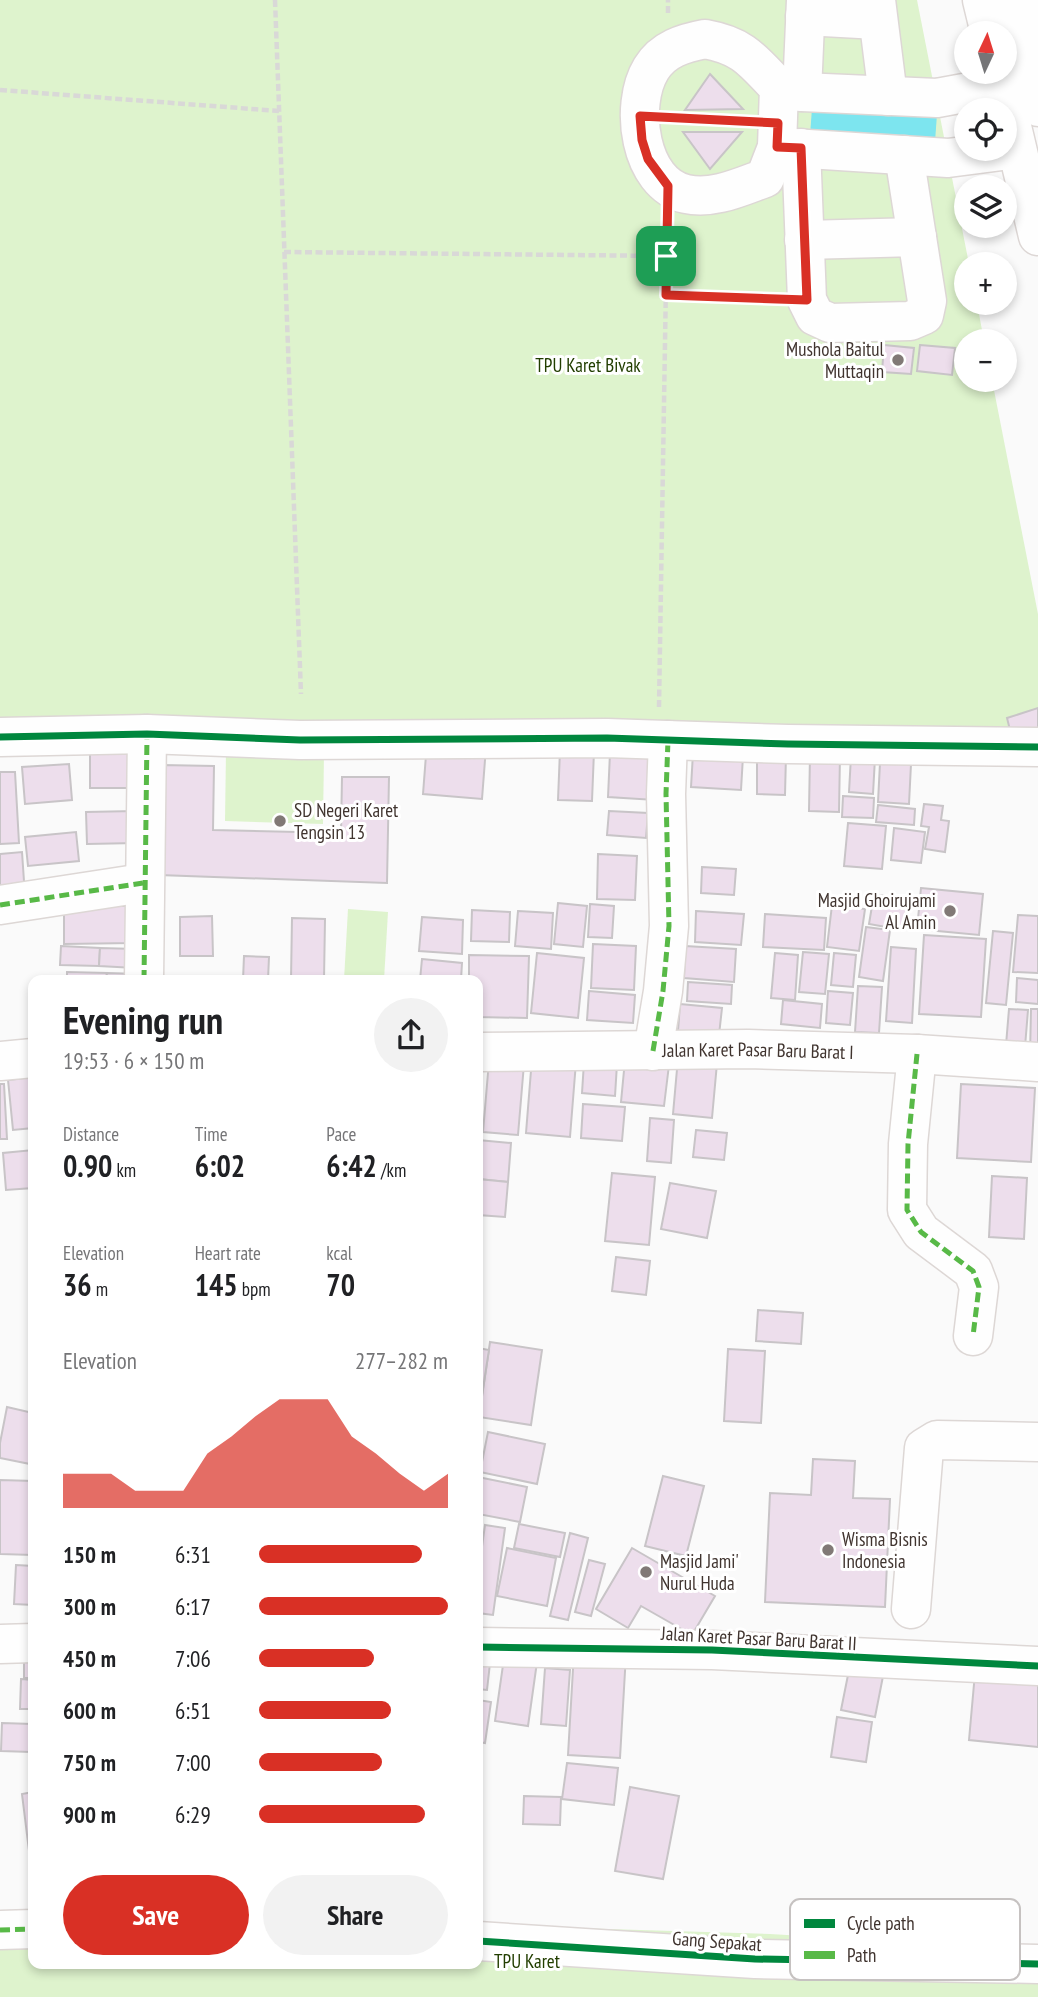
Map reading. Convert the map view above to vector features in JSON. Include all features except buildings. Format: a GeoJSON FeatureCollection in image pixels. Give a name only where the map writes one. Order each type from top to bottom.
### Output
{"type":"FeatureCollection","features":[{"type":"Feature","properties":{"kind":"street"},"geometry":{"type":"LineString","coordinates":[[982,0],[987,21]]}},
{"type":"Feature","properties":{"kind":"street"},"geometry":{"type":"LineString","coordinates":[[1016,21],[1019,0]]}},
{"type":"Feature","properties":{"kind":"street"},"geometry":{"type":"LineString","coordinates":[[888,96],[877,10],[805,8],[787,119],[765,178],[710,196],[685,194],[668,186],[648,159],[642,140],[642,86],[651,68],[666,52],[685,42],[705,39],[727,43],[745,53],[787,119],[804,240],[807,300],[815,316],[830,323],[910,321],[924,315],[927,301],[904,155]]}},
{"type":"Feature","properties":{"kind":"street"},"geometry":{"type":"LineString","coordinates":[[1017,79],[1038,107]]}},
{"type":"Feature","properties":{"kind":"street"},"geometry":{"type":"LineString","coordinates":[[787,119],[888,96],[937,98],[974,84]]}},
{"type":"Feature","properties":{"kind":"street"},"geometry":{"type":"LineString","coordinates":[[787,119],[904,155],[954,157]]}},
{"type":"Feature","properties":{"kind":"street"},"geometry":{"type":"LineString","coordinates":[[1017,153],[1038,236]]}},
{"type":"Feature","properties":{"kind":"street"},"geometry":{"type":"LineString","coordinates":[[804,240],[917,237]]}},
{"type":"Feature","properties":{"kind":"street"},"geometry":{"type":"LineString","coordinates":[[653,1051],[663,990],[669,926],[664,726]]}},
{"type":"Feature","properties":{"kind":"street"},"geometry":{"type":"LineString","coordinates":[[0,737],[147,734],[300,740],[664,726],[1038,747]]}},
{"type":"Feature","properties":{"kind":"street"},"geometry":{"type":"LineString","coordinates":[[144,975],[147,734]]}},
{"type":"Feature","properties":{"kind":"street"},"geometry":{"type":"LineString","coordinates":[[0,905],[144,883]]}},
{"type":"Feature","properties":{"kind":"street","name":"Jalan Karet Pasar Baru Barat I"},"geometry":{"type":"LineString","coordinates":[[483,1052],[748,1049],[917,1054],[1038,1062]]}},
{"type":"Feature","properties":{"kind":"street"},"geometry":{"type":"LineString","coordinates":[[917,1054],[908,1144],[907,1210],[921,1232],[973,1271],[979,1287],[974,1336]]}},
{"type":"Feature","properties":{"kind":"street"},"geometry":{"type":"LineString","coordinates":[[0,1061],[28,1058]]}},
{"type":"Feature","properties":{"kind":"street"},"geometry":{"type":"LineString","coordinates":[[911,1609],[924,1448],[937,1440],[1038,1442]]}},
{"type":"Feature","properties":{"kind":"street"},"geometry":{"type":"LineString","coordinates":[[0,1644],[28,1643]]}},
{"type":"Feature","properties":{"kind":"street","name":"Jalan Karet Pasar Baru Barat II"},"geometry":{"type":"LineString","coordinates":[[483,1647],[712,1650],[1038,1666]]}},
{"type":"Feature","properties":{"kind":"street"},"geometry":{"type":"LineString","coordinates":[[0,1930],[28,1929]]}},
{"type":"Feature","properties":{"kind":"street","name":"Gang Sepakat"},"geometry":{"type":"LineString","coordinates":[[483,1941],[790,1960]]}},
{"type":"Feature","properties":{"kind":"street","name":"Gang Sepakat"},"geometry":{"type":"LineString","coordinates":[[1020,1964],[1038,1964]]}},
{"type":"Feature","properties":{"kind":"path"},"geometry":{"type":"LineString","coordinates":[[275,0],[301,694]]}},
{"type":"Feature","properties":{"kind":"path"},"geometry":{"type":"LineString","coordinates":[[0,90],[279,111]]}},
{"type":"Feature","properties":{"kind":"path"},"geometry":{"type":"LineString","coordinates":[[640,116],[787,119]]}},
{"type":"Feature","properties":{"kind":"path"},"geometry":{"type":"LineString","coordinates":[[664,726],[668,186]]}},
{"type":"Feature","properties":{"kind":"path"},"geometry":{"type":"LineString","coordinates":[[284,252],[666,256]]}},
{"type":"Feature","properties":{"kind":"path"},"geometry":{"type":"LineString","coordinates":[[666,295],[807,300]]}},
{"type":"Feature","properties":{"kind":"green space","name":"TPU Karet Bivak"},"geometry":{"type":"Polygon","coordinates":[[[0,0],[917,0],[954,188],[954,238],[964,238],[967,252],[954,252],[954,315],[979,315],[982,329],[954,329],[954,392],[994,392],[1038,614],[1038,739],[0,718],[0,0]]]}},
{"type":"Feature","properties":{"kind":"green space"},"geometry":{"type":"Polygon","coordinates":[[[226,751],[324,753],[323,824],[225,821],[226,751]]]}},
{"type":"Feature","properties":{"kind":"green space"},"geometry":{"type":"Polygon","coordinates":[[[348,909],[388,912],[384,975],[344,975],[348,909]]]}},
{"type":"Feature","properties":{"kind":"green space","name":"TPU Karet"},"geometry":{"type":"Polygon","coordinates":[[[0,1910],[28,1911],[28,1969],[483,1969],[483,1925],[790,1935],[790,1980],[1020,1980],[1020,1949],[1038,1950],[1038,1997],[0,1997],[0,1910]]]}},
{"type":"Feature","properties":{"kind":"water"},"geometry":{"type":"Polygon","coordinates":[[[812,108],[937,114],[935,142],[810,136],[812,108]]]}},
{"type":"Feature","properties":{"kind":"marked path"},"geometry":{"type":"LineString","coordinates":[[144,975],[147,734]]}},
{"type":"Feature","properties":{"kind":"marked path"},"geometry":{"type":"LineString","coordinates":[[653,1051],[663,991],[669,926],[666,794],[668,740]]}},
{"type":"Feature","properties":{"kind":"marked path"},"geometry":{"type":"LineString","coordinates":[[0,905],[143,883]]}},
{"type":"Feature","properties":{"kind":"marked path"},"geometry":{"type":"LineString","coordinates":[[917,1054],[908,1144],[907,1210],[921,1232],[973,1271],[979,1287],[973,1336]]}},
{"type":"Feature","properties":{"kind":"marked path"},"geometry":{"type":"LineString","coordinates":[[0,1930],[28,1929]]}},
{"type":"Feature","properties":{"kind":"cycle path"},"geometry":{"type":"LineString","coordinates":[[0,737],[147,734],[300,740],[607,738],[788,744],[1038,747]]}},
{"type":"Feature","properties":{"kind":"cycle path"},"geometry":{"type":"LineString","coordinates":[[483,1647],[712,1650],[1038,1666]]}},
{"type":"Feature","properties":{"kind":"cycle path"},"geometry":{"type":"LineString","coordinates":[[483,1941],[790,1960]]}},
{"type":"Feature","properties":{"kind":"cycle path"},"geometry":{"type":"LineString","coordinates":[[1020,1964],[1038,1964]]}},
{"type":"Feature","properties":{"kind":"place","name":"Mushola Baitul Muttaqin"},"geometry":{"type":"Point","coordinates":[898,360]}},
{"type":"Feature","properties":{"kind":"place","name":"SD Negeri Karet Tengsin 13"},"geometry":{"type":"Point","coordinates":[280,821]}},
{"type":"Feature","properties":{"kind":"place","name":"Masjid Ghoirujami Al Amin"},"geometry":{"type":"Point","coordinates":[950,911]}},
{"type":"Feature","properties":{"kind":"place","name":"Wisma Bisnis Indonesia"},"geometry":{"type":"Point","coordinates":[828,1550]}},
{"type":"Feature","properties":{"kind":"place","name":"Masjid Jami' Nurul Huda"},"geometry":{"type":"Point","coordinates":[646,1572]}},
{"type":"Feature","properties":{"kind":"route"},"geometry":{"type":"LineString","coordinates":[[640,116],[778,123],[777,147],[801,148],[807,300],[666,295],[666,256],[668,186],[648,159],[642,140],[640,116]]}}]}
